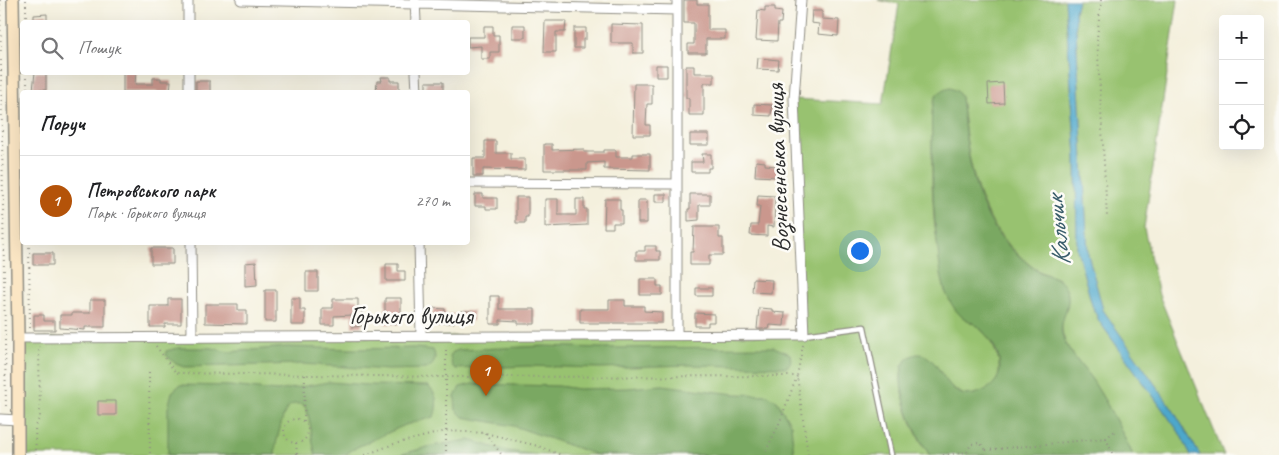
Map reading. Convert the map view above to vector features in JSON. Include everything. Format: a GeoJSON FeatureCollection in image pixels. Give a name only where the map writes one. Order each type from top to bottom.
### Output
{"type":"FeatureCollection","features":[{"type":"Feature","properties":{"kind":"street"},"geometry":{"type":"LineString","coordinates":[[13,0],[19,182],[18,338],[11,421],[18,455]]}},
{"type":"Feature","properties":{"kind":"street"},"geometry":{"type":"LineString","coordinates":[[188,0],[188,20]]}},
{"type":"Feature","properties":{"kind":"street"},"geometry":{"type":"LineString","coordinates":[[241,0],[415,2],[677,10]]}},
{"type":"Feature","properties":{"kind":"street"},"geometry":{"type":"LineString","coordinates":[[677,0],[677,334]]}},
{"type":"Feature","properties":{"kind":"street","name":"Вознесенська вулиця"},"geometry":{"type":"LineString","coordinates":[[801,0],[794,99],[804,335]]}},
{"type":"Feature","properties":{"kind":"street"},"geometry":{"type":"LineString","coordinates":[[415,2],[416,20]]}},
{"type":"Feature","properties":{"kind":"street"},"geometry":{"type":"LineString","coordinates":[[189,75],[189,90]]}},
{"type":"Feature","properties":{"kind":"street"},"geometry":{"type":"LineString","coordinates":[[416,75],[417,90]]}},
{"type":"Feature","properties":{"kind":"street"},"geometry":{"type":"LineString","coordinates":[[470,183],[677,184]]}},
{"type":"Feature","properties":{"kind":"street"},"geometry":{"type":"LineString","coordinates":[[191,245],[192,337]]}},
{"type":"Feature","properties":{"kind":"street"},"geometry":{"type":"LineString","coordinates":[[419,245],[421,336]]}},
{"type":"Feature","properties":{"kind":"street","name":"Горького вулиця"},"geometry":{"type":"LineString","coordinates":[[18,338],[804,335]]}},
{"type":"Feature","properties":{"kind":"street"},"geometry":{"type":"LineString","coordinates":[[10,455],[17,438],[11,421]]}},
{"type":"Feature","properties":{"kind":"lane"},"geometry":{"type":"LineString","coordinates":[[804,335],[864,327],[892,455]]}},
{"type":"Feature","properties":{"kind":"path"},"geometry":{"type":"LineString","coordinates":[[0,0],[11,421]]}},
{"type":"Feature","properties":{"kind":"path"},"geometry":{"type":"LineString","coordinates":[[26,0],[26,20]]}},
{"type":"Feature","properties":{"kind":"path"},"geometry":{"type":"LineString","coordinates":[[1101,0],[1097,38],[1107,217]]}},
{"type":"Feature","properties":{"kind":"path"},"geometry":{"type":"LineString","coordinates":[[27,75],[27,90]]}},
{"type":"Feature","properties":{"kind":"path"},"geometry":{"type":"LineString","coordinates":[[29,245],[30,335]]}},
{"type":"Feature","properties":{"kind":"path"},"geometry":{"type":"LineString","coordinates":[[764,455],[779,424],[797,376],[804,335]]}},
{"type":"Feature","properties":{"kind":"path"},"geometry":{"type":"LineString","coordinates":[[446,336],[446,455]]}},
{"type":"Feature","properties":{"kind":"path"},"geometry":{"type":"LineString","coordinates":[[150,337],[176,373],[446,377],[797,376]]}},
{"type":"Feature","properties":{"kind":"path"},"geometry":{"type":"LineString","coordinates":[[34,345],[39,346],[40,417],[35,426],[36,455]]}},
{"type":"Feature","properties":{"kind":"path"},"geometry":{"type":"LineString","coordinates":[[149,372],[150,455]]}},
{"type":"Feature","properties":{"kind":"path"},"geometry":{"type":"LineString","coordinates":[[304,421],[296,419],[288,422],[284,433],[289,440],[296,443],[304,440],[308,433],[308,428],[304,421],[305,375]]}},
{"type":"Feature","properties":{"kind":"path"},"geometry":{"type":"LineString","coordinates":[[797,376],[808,455]]}},
{"type":"Feature","properties":{"kind":"path"},"geometry":{"type":"LineString","coordinates":[[366,455],[394,444],[446,431],[485,433],[538,446],[561,455]]}},
{"type":"Feature","properties":{"kind":"path"},"geometry":{"type":"LineString","coordinates":[[986,450],[1106,438],[1115,431]]}},
{"type":"Feature","properties":{"kind":"path"},"geometry":{"type":"LineString","coordinates":[[485,433],[502,455]]}},
{"type":"Feature","properties":{"kind":"path"},"geometry":{"type":"LineString","coordinates":[[1106,438],[1113,455]]}},
{"type":"Feature","properties":{"kind":"path"},"geometry":{"type":"LineString","coordinates":[[296,443],[297,455]]}},
{"type":"Feature","properties":{"kind":"path"},"geometry":{"type":"LineString","coordinates":[[942,455],[968,454],[971,444],[980,443],[986,450]]}},
{"type":"Feature","properties":{"kind":"path"},"geometry":{"type":"LineString","coordinates":[[984,455],[986,450]]}},
{"type":"Feature","properties":{"kind":"green space"},"geometry":{"type":"Polygon","coordinates":[[[878,0],[1065,0],[1076,157],[1077,249],[1092,305],[1099,321],[1179,432],[1191,455],[1133,455],[1105,401],[1065,342],[1062,324],[1068,306],[1059,279],[1041,272],[1028,264],[1002,237],[991,220],[975,181],[961,97],[932,122],[934,219],[945,291],[961,316],[977,326],[987,336],[999,361],[999,377],[991,388],[977,394],[964,395],[945,380],[937,367],[902,365],[901,376],[904,400],[917,435],[930,455],[27,455],[22,338],[804,335],[794,99],[883,104],[899,4],[878,0]]]}},
{"type":"Feature","properties":{"kind":"green space"},"geometry":{"type":"Polygon","coordinates":[[[1078,0],[1178,0],[1144,228],[1159,295],[1224,455],[1200,455],[1173,410],[1103,310],[1088,254],[1075,12],[1078,0]]]}},
{"type":"Feature","properties":{"kind":"green space"},"geometry":{"type":"Polygon","coordinates":[[[950,88],[957,91],[961,97],[973,175],[985,211],[995,228],[1013,250],[1035,269],[1056,278],[1064,285],[1068,301],[1062,325],[1063,337],[1072,354],[1104,399],[1133,455],[930,455],[918,435],[907,408],[901,381],[902,369],[907,359],[917,354],[925,356],[936,365],[955,390],[966,395],[987,389],[997,379],[1000,367],[994,346],[986,335],[977,326],[961,316],[952,304],[945,290],[941,272],[934,205],[932,115],[936,96],[950,88]]]}},
{"type":"Feature","properties":{"kind":"green space"},"geometry":{"type":"Polygon","coordinates":[[[544,346],[600,348],[774,347],[790,354],[791,361],[787,367],[688,365],[599,368],[528,366],[456,369],[452,366],[450,356],[453,352],[459,350],[544,346]]]}},
{"type":"Feature","properties":{"kind":"green space"},"geometry":{"type":"Polygon","coordinates":[[[287,347],[351,349],[416,348],[433,350],[435,358],[433,363],[426,369],[388,370],[303,364],[184,367],[176,364],[166,355],[166,351],[178,348],[212,348],[229,352],[287,347]]]}},
{"type":"Feature","properties":{"kind":"green space"},"geometry":{"type":"Polygon","coordinates":[[[329,382],[428,386],[434,393],[436,400],[434,417],[405,425],[344,455],[316,455],[307,411],[304,405],[297,404],[288,407],[283,416],[275,455],[168,455],[168,408],[172,392],[180,385],[230,386],[277,391],[329,382]]]}},
{"type":"Feature","properties":{"kind":"green space"},"geometry":{"type":"Polygon","coordinates":[[[472,384],[559,386],[578,389],[662,385],[734,394],[768,395],[777,401],[791,425],[794,455],[597,455],[514,426],[463,417],[456,410],[455,397],[460,387],[472,384]]]}},
{"type":"Feature","properties":{"kind":"green space"},"geometry":{"type":"Polygon","coordinates":[[[469,440],[507,451],[538,455],[399,455],[431,446],[469,440]]]}},
{"type":"Feature","properties":{"kind":"water"},"geometry":{"type":"Polygon","coordinates":[[[1065,0],[1078,0],[1075,12],[1088,254],[1103,310],[1173,410],[1200,455],[1191,455],[1179,432],[1099,321],[1092,305],[1077,249],[1076,157],[1065,0]]]}},
{"type":"Feature","properties":{"kind":"building"},"geometry":{"type":"Polygon","coordinates":[[[684,0],[697,0],[697,4],[708,4],[708,30],[725,30],[725,39],[706,39],[706,53],[688,53],[688,44],[694,44],[694,23],[684,23],[684,0]]]}},
{"type":"Feature","properties":{"kind":"building"},"geometry":{"type":"Polygon","coordinates":[[[765,7],[775,7],[775,11],[782,12],[781,23],[778,23],[777,41],[756,40],[758,10],[765,11],[765,7]]]}},
{"type":"Feature","properties":{"kind":"building"},"geometry":{"type":"Polygon","coordinates":[[[812,11],[822,11],[822,19],[839,20],[838,36],[818,34],[819,24],[811,23],[812,11]]]}},
{"type":"Feature","properties":{"kind":"building"},"geometry":{"type":"Polygon","coordinates":[[[47,14],[47,20],[34,20],[34,15],[47,14]]]}},
{"type":"Feature","properties":{"kind":"building"},"geometry":{"type":"Polygon","coordinates":[[[545,21],[566,21],[565,32],[556,32],[556,52],[544,52],[545,21]]]}},
{"type":"Feature","properties":{"kind":"building"},"geometry":{"type":"Polygon","coordinates":[[[611,24],[643,25],[643,53],[633,53],[633,43],[611,43],[611,24]]]}},
{"type":"Feature","properties":{"kind":"building"},"geometry":{"type":"Polygon","coordinates":[[[512,25],[525,25],[525,38],[512,38],[512,25]]]}},
{"type":"Feature","properties":{"kind":"building"},"geometry":{"type":"Polygon","coordinates":[[[484,26],[493,26],[493,35],[499,35],[499,52],[490,52],[490,59],[481,59],[481,46],[470,47],[470,37],[484,37],[484,26]]]}},
{"type":"Feature","properties":{"kind":"building"},"geometry":{"type":"Polygon","coordinates":[[[574,28],[586,28],[586,39],[583,39],[583,48],[574,48],[574,28]]]}},
{"type":"Feature","properties":{"kind":"building"},"geometry":{"type":"Polygon","coordinates":[[[758,58],[779,60],[778,70],[757,69],[758,58]]]}},
{"type":"Feature","properties":{"kind":"building"},"geometry":{"type":"Polygon","coordinates":[[[656,65],[667,65],[667,77],[656,77],[656,65]]]}},
{"type":"Feature","properties":{"kind":"building"},"geometry":{"type":"Polygon","coordinates":[[[686,66],[694,66],[694,73],[714,73],[714,83],[704,83],[704,115],[689,115],[689,98],[686,98],[686,66]]]}},
{"type":"Feature","properties":{"kind":"building"},"geometry":{"type":"Polygon","coordinates":[[[35,75],[46,75],[46,90],[33,90],[35,75]]]}},
{"type":"Feature","properties":{"kind":"building"},"geometry":{"type":"Polygon","coordinates":[[[123,75],[136,75],[135,84],[153,84],[153,78],[161,78],[161,81],[171,81],[170,90],[123,90],[123,75]]]}},
{"type":"Feature","properties":{"kind":"building"},"geometry":{"type":"Polygon","coordinates":[[[381,77],[390,77],[390,81],[399,81],[399,90],[376,90],[377,81],[382,81],[381,77]]]}},
{"type":"Feature","properties":{"kind":"building"},"geometry":{"type":"Polygon","coordinates":[[[196,81],[210,81],[210,90],[196,90],[196,81]]]}},
{"type":"Feature","properties":{"kind":"building"},"geometry":{"type":"Polygon","coordinates":[[[426,82],[443,82],[443,90],[426,90],[426,82]]]}},
{"type":"Feature","properties":{"kind":"building"},"geometry":{"type":"Polygon","coordinates":[[[1003,83],[1004,103],[989,104],[988,84],[1003,83]]]}},
{"type":"Feature","properties":{"kind":"building"},"geometry":{"type":"Polygon","coordinates":[[[634,84],[652,84],[652,104],[647,104],[646,125],[650,125],[650,135],[633,135],[634,84]]]}},
{"type":"Feature","properties":{"kind":"building"},"geometry":{"type":"Polygon","coordinates":[[[754,104],[772,105],[771,116],[754,115],[754,104]]]}},
{"type":"Feature","properties":{"kind":"building"},"geometry":{"type":"Polygon","coordinates":[[[690,134],[709,134],[709,145],[690,145],[690,134]]]}},
{"type":"Feature","properties":{"kind":"building"},"geometry":{"type":"Polygon","coordinates":[[[485,141],[496,141],[496,153],[511,153],[511,159],[525,159],[525,170],[483,169],[483,176],[473,176],[473,158],[485,158],[485,141]]]}},
{"type":"Feature","properties":{"kind":"building"},"geometry":{"type":"Polygon","coordinates":[[[544,144],[552,144],[552,150],[584,149],[584,152],[604,152],[604,150],[616,150],[616,157],[650,154],[650,170],[604,169],[604,162],[587,163],[587,170],[544,170],[544,144]]]}},
{"type":"Feature","properties":{"kind":"building"},"geometry":{"type":"Polygon","coordinates":[[[702,154],[711,154],[711,168],[708,168],[708,172],[691,172],[691,162],[703,162],[702,154]]]}},
{"type":"Feature","properties":{"kind":"building"},"geometry":{"type":"Polygon","coordinates":[[[756,161],[765,162],[765,165],[778,166],[777,177],[755,176],[756,161]]]}},
{"type":"Feature","properties":{"kind":"building"},"geometry":{"type":"Polygon","coordinates":[[[475,194],[483,194],[483,198],[497,198],[497,209],[475,206],[475,194]]]}},
{"type":"Feature","properties":{"kind":"building"},"geometry":{"type":"Polygon","coordinates":[[[655,194],[666,194],[666,202],[655,202],[655,194]]]}},
{"type":"Feature","properties":{"kind":"building"},"geometry":{"type":"Polygon","coordinates":[[[690,194],[710,194],[710,205],[699,205],[699,220],[688,221],[690,194]]]}},
{"type":"Feature","properties":{"kind":"building"},"geometry":{"type":"Polygon","coordinates":[[[758,195],[775,196],[774,227],[767,226],[767,236],[750,235],[751,225],[758,225],[760,206],[757,206],[758,195]]]}},
{"type":"Feature","properties":{"kind":"building"},"geometry":{"type":"Polygon","coordinates":[[[516,197],[528,197],[528,217],[525,217],[525,223],[516,223],[516,197]]]}},
{"type":"Feature","properties":{"kind":"building"},"geometry":{"type":"Polygon","coordinates":[[[545,199],[558,199],[558,215],[576,215],[576,199],[584,199],[584,209],[587,209],[587,225],[545,227],[545,199]]]}},
{"type":"Feature","properties":{"kind":"building"},"geometry":{"type":"Polygon","coordinates":[[[605,199],[620,199],[622,223],[613,223],[613,228],[604,228],[605,199]]]}},
{"type":"Feature","properties":{"kind":"building"},"geometry":{"type":"Polygon","coordinates":[[[638,200],[647,200],[647,223],[638,223],[638,200]]]}},
{"type":"Feature","properties":{"kind":"building"},"geometry":{"type":"Polygon","coordinates":[[[694,227],[719,227],[719,238],[723,238],[723,255],[709,255],[709,265],[690,265],[690,252],[693,252],[694,227]]]}},
{"type":"Feature","properties":{"kind":"building"},"geometry":{"type":"Polygon","coordinates":[[[645,246],[656,246],[656,251],[660,251],[660,260],[636,260],[636,251],[645,251],[645,246]]]}},
{"type":"Feature","properties":{"kind":"building"},"geometry":{"type":"Polygon","coordinates":[[[151,248],[173,248],[173,264],[151,264],[151,248]]]}},
{"type":"Feature","properties":{"kind":"building"},"geometry":{"type":"Polygon","coordinates":[[[33,253],[53,253],[53,265],[33,265],[33,253]]]}},
{"type":"Feature","properties":{"kind":"building"},"geometry":{"type":"Polygon","coordinates":[[[256,262],[257,285],[245,286],[245,263],[256,262]]]}},
{"type":"Feature","properties":{"kind":"building"},"geometry":{"type":"Polygon","coordinates":[[[386,264],[398,264],[398,271],[405,271],[405,281],[386,281],[386,264]]]}},
{"type":"Feature","properties":{"kind":"building"},"geometry":{"type":"Polygon","coordinates":[[[306,272],[318,272],[318,291],[306,291],[306,272]]]}},
{"type":"Feature","properties":{"kind":"building"},"geometry":{"type":"Polygon","coordinates":[[[640,279],[657,279],[657,286],[662,286],[662,295],[640,295],[640,279]]]}},
{"type":"Feature","properties":{"kind":"building"},"geometry":{"type":"Polygon","coordinates":[[[753,279],[772,280],[771,293],[752,292],[753,279]]]}},
{"type":"Feature","properties":{"kind":"building"},"geometry":{"type":"Polygon","coordinates":[[[696,288],[712,288],[712,296],[696,296],[696,288]]]}},
{"type":"Feature","properties":{"kind":"building"},"geometry":{"type":"Polygon","coordinates":[[[265,290],[276,290],[276,322],[265,322],[265,290]]]}},
{"type":"Feature","properties":{"kind":"building"},"geometry":{"type":"Polygon","coordinates":[[[490,296],[499,296],[499,309],[535,309],[535,324],[518,324],[518,321],[500,320],[500,324],[490,324],[490,296]]]}},
{"type":"Feature","properties":{"kind":"building"},"geometry":{"type":"Polygon","coordinates":[[[291,298],[300,298],[300,310],[305,310],[305,325],[291,325],[291,298]]]}},
{"type":"Feature","properties":{"kind":"building"},"geometry":{"type":"Polygon","coordinates":[[[385,298],[401,298],[401,324],[385,324],[385,298]]]}},
{"type":"Feature","properties":{"kind":"building"},"geometry":{"type":"Polygon","coordinates":[[[168,299],[181,299],[181,324],[165,324],[165,327],[150,327],[150,306],[168,306],[168,299]]]}},
{"type":"Feature","properties":{"kind":"building"},"geometry":{"type":"Polygon","coordinates":[[[333,299],[358,299],[358,307],[362,307],[362,326],[352,327],[352,315],[334,316],[334,325],[322,325],[322,308],[333,308],[333,299]]]}},
{"type":"Feature","properties":{"kind":"building"},"geometry":{"type":"Polygon","coordinates":[[[90,300],[105,300],[105,327],[85,327],[85,330],[60,328],[60,315],[90,313],[90,300]]]}},
{"type":"Feature","properties":{"kind":"building"},"geometry":{"type":"Polygon","coordinates":[[[609,300],[625,300],[625,306],[644,306],[644,311],[662,312],[662,323],[580,323],[580,309],[609,309],[609,300]]]}},
{"type":"Feature","properties":{"kind":"building"},"geometry":{"type":"Polygon","coordinates":[[[205,304],[238,304],[238,310],[247,310],[247,324],[205,323],[205,304]]]}},
{"type":"Feature","properties":{"kind":"building"},"geometry":{"type":"Polygon","coordinates":[[[433,308],[445,309],[445,314],[455,314],[454,323],[432,323],[433,308]]]}},
{"type":"Feature","properties":{"kind":"building"},"geometry":{"type":"Polygon","coordinates":[[[759,308],[785,313],[784,326],[770,325],[769,329],[757,329],[759,308]]]}},
{"type":"Feature","properties":{"kind":"building"},"geometry":{"type":"Polygon","coordinates":[[[460,311],[473,311],[473,321],[460,321],[460,311]]]}},
{"type":"Feature","properties":{"kind":"building"},"geometry":{"type":"Polygon","coordinates":[[[695,313],[714,314],[714,322],[708,322],[708,326],[695,326],[695,313]]]}},
{"type":"Feature","properties":{"kind":"building"},"geometry":{"type":"Polygon","coordinates":[[[34,315],[44,315],[44,321],[55,321],[55,330],[34,330],[34,315]]]}},
{"type":"Feature","properties":{"kind":"building"},"geometry":{"type":"Polygon","coordinates":[[[98,401],[116,401],[116,415],[98,415],[98,401]]]}},
{"type":"Feature","properties":{"kind":"place","name":"Петровського парк"},"geometry":{"type":"Point","coordinates":[486,396]}},
{"type":"Feature","properties":{"kind":"water label","name":"Кальчик"},"geometry":{"type":"Point","coordinates":[1058,231]}}]}
